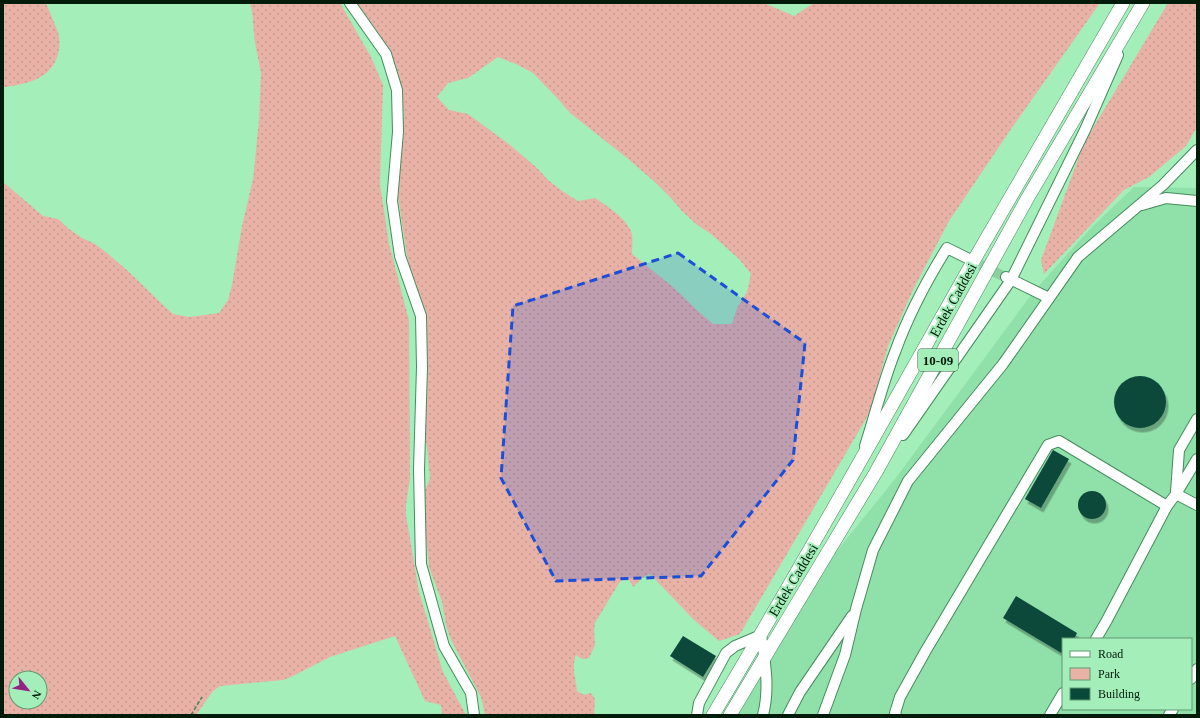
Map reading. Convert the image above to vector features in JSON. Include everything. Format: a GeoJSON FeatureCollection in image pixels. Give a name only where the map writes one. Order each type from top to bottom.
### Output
{"type":"FeatureCollection","features":[{"type":"Feature","properties":{"kind":"main road","name":"Erdek Caddesi"},"geometry":{"type":"LineString","coordinates":[[713,715],[858,467],[1123,3]]}},
{"type":"Feature","properties":{"kind":"main road","name":"Erdek Caddesi"},"geometry":{"type":"LineString","coordinates":[[730,715],[876,472],[1027,199],[1143,3]]}},
{"type":"Feature","properties":{"kind":"lane"},"geometry":{"type":"LineString","coordinates":[[350,3],[386,54],[397,90],[398,132],[392,201],[400,256],[421,316],[422,367],[419,469],[421,564],[444,646],[471,692],[474,715]]}},
{"type":"Feature","properties":{"kind":"lane"},"geometry":{"type":"LineString","coordinates":[[876,472],[1008,278],[1085,130],[1134,17]]}},
{"type":"Feature","properties":{"kind":"lane"},"geometry":{"type":"LineString","coordinates":[[823,715],[845,655],[856,609],[873,550],[908,481],[1003,364],[1078,257],[1163,185],[1197,150]]}},
{"type":"Feature","properties":{"kind":"lane"},"geometry":{"type":"LineString","coordinates":[[1137,207],[1166,198],[1197,202]]}},
{"type":"Feature","properties":{"kind":"lane"},"geometry":{"type":"LineString","coordinates":[[858,467],[895,352],[922,292],[947,248],[967,258]]}},
{"type":"Feature","properties":{"kind":"lane"},"geometry":{"type":"LineString","coordinates":[[1008,278],[1049,298]]}},
{"type":"Feature","properties":{"kind":"lane"},"geometry":{"type":"LineString","coordinates":[[1176,494],[1179,450],[1197,419]]}},
{"type":"Feature","properties":{"kind":"lane"},"geometry":{"type":"LineString","coordinates":[[896,715],[895,713],[900,697],[925,652],[1048,445],[1059,441],[1167,506]]}},
{"type":"Feature","properties":{"kind":"lane"},"geometry":{"type":"LineString","coordinates":[[1097,638],[1167,506],[1197,459]]}},
{"type":"Feature","properties":{"kind":"lane"},"geometry":{"type":"LineString","coordinates":[[1176,494],[1197,505]]}},
{"type":"Feature","properties":{"kind":"lane"},"geometry":{"type":"LineString","coordinates":[[788,715],[800,692],[856,609]]}},
{"type":"Feature","properties":{"kind":"lane"},"geometry":{"type":"LineString","coordinates":[[697,715],[699,703],[726,653],[735,646],[761,635],[766,669],[766,701],[762,715]]}},
{"type":"Feature","properties":{"kind":"lane"},"geometry":{"type":"LineString","coordinates":[[1050,715],[1062,696]]}},
{"type":"Feature","properties":{"kind":"path"},"geometry":{"type":"LineString","coordinates":[[191,715],[202,697]]}},
{"type":"Feature","properties":{"kind":"highlighted area"},"geometry":{"type":"Polygon","coordinates":[[[678,253],[805,343],[793,460],[701,576],[556,581],[501,478],[513,306],[678,253]]]}},
{"type":"Feature","properties":{"kind":"shaded area"},"geometry":{"type":"Polygon","coordinates":[[[1134,187],[1197,188],[1197,715],[738,715],[832,557],[895,479],[1034,291],[1091,228],[1134,187]]]}},
{"type":"Feature","properties":{"kind":"green space"},"geometry":{"type":"Polygon","coordinates":[[[3,3],[46,3],[58,32],[60,43],[55,62],[44,75],[30,82],[4,87],[3,87],[3,3]]]}},
{"type":"Feature","properties":{"kind":"green space"},"geometry":{"type":"Polygon","coordinates":[[[250,3],[340,3],[371,57],[383,85],[380,184],[389,244],[409,320],[410,478],[406,515],[419,592],[443,672],[466,715],[442,715],[441,705],[425,701],[395,636],[330,657],[283,680],[220,686],[213,691],[196,715],[3,715],[3,182],[43,216],[58,219],[69,229],[82,238],[95,244],[107,253],[173,314],[189,317],[219,313],[228,300],[232,285],[242,226],[253,179],[259,120],[261,73],[255,43],[250,3]]]}},
{"type":"Feature","properties":{"kind":"green space"},"geometry":{"type":"Polygon","coordinates":[[[357,3],[764,3],[794,16],[814,3],[1100,3],[1009,132],[949,221],[913,290],[888,346],[870,412],[740,634],[719,641],[694,620],[650,574],[643,577],[633,587],[630,581],[624,578],[619,583],[595,623],[595,645],[589,658],[582,659],[576,655],[575,659],[574,668],[577,691],[584,695],[591,693],[595,699],[594,715],[485,715],[481,697],[451,640],[446,625],[442,602],[429,567],[422,498],[430,478],[424,433],[424,325],[407,256],[398,196],[404,112],[389,49],[357,3]],[[498,57],[468,78],[448,83],[437,97],[449,110],[468,114],[510,145],[562,191],[578,201],[595,198],[611,209],[622,218],[630,228],[632,234],[632,254],[673,287],[713,324],[732,324],[737,308],[747,292],[751,274],[739,259],[711,234],[696,224],[656,183],[570,113],[533,73],[498,57]]]}},
{"type":"Feature","properties":{"kind":"green space"},"geometry":{"type":"Polygon","coordinates":[[[1168,3],[1197,3],[1197,127],[1186,146],[1149,177],[1124,190],[1044,274],[1041,260],[1084,143],[1168,3]]]}},
{"type":"Feature","properties":{"kind":"building"},"geometry":{"type":"Polygon","coordinates":[[[1140,376],[1150,378],[1158,384],[1164,392],[1166,402],[1164,412],[1158,420],[1150,426],[1140,428],[1130,426],[1122,420],[1116,412],[1114,402],[1116,392],[1122,384],[1130,378],[1140,376]]]}},
{"type":"Feature","properties":{"kind":"building"},"geometry":{"type":"Polygon","coordinates":[[[1053,450],[1069,459],[1041,508],[1025,499],[1053,450]]]}},
{"type":"Feature","properties":{"kind":"building"},"geometry":{"type":"Polygon","coordinates":[[[1092,491],[1102,495],[1106,505],[1102,515],[1092,519],[1082,515],[1078,505],[1082,495],[1092,491]]]}},
{"type":"Feature","properties":{"kind":"building"},"geometry":{"type":"Polygon","coordinates":[[[1016,596],[1077,633],[1074,638],[1062,638],[1062,653],[1003,618],[1016,596]]]}},
{"type":"Feature","properties":{"kind":"building"},"geometry":{"type":"Polygon","coordinates":[[[683,636],[716,656],[703,677],[670,656],[683,636]]]}},
{"type":"Feature","properties":{"kind":"tunnel"},"geometry":{"type":"LineString","coordinates":[[967,258],[1005,277]]}}]}
